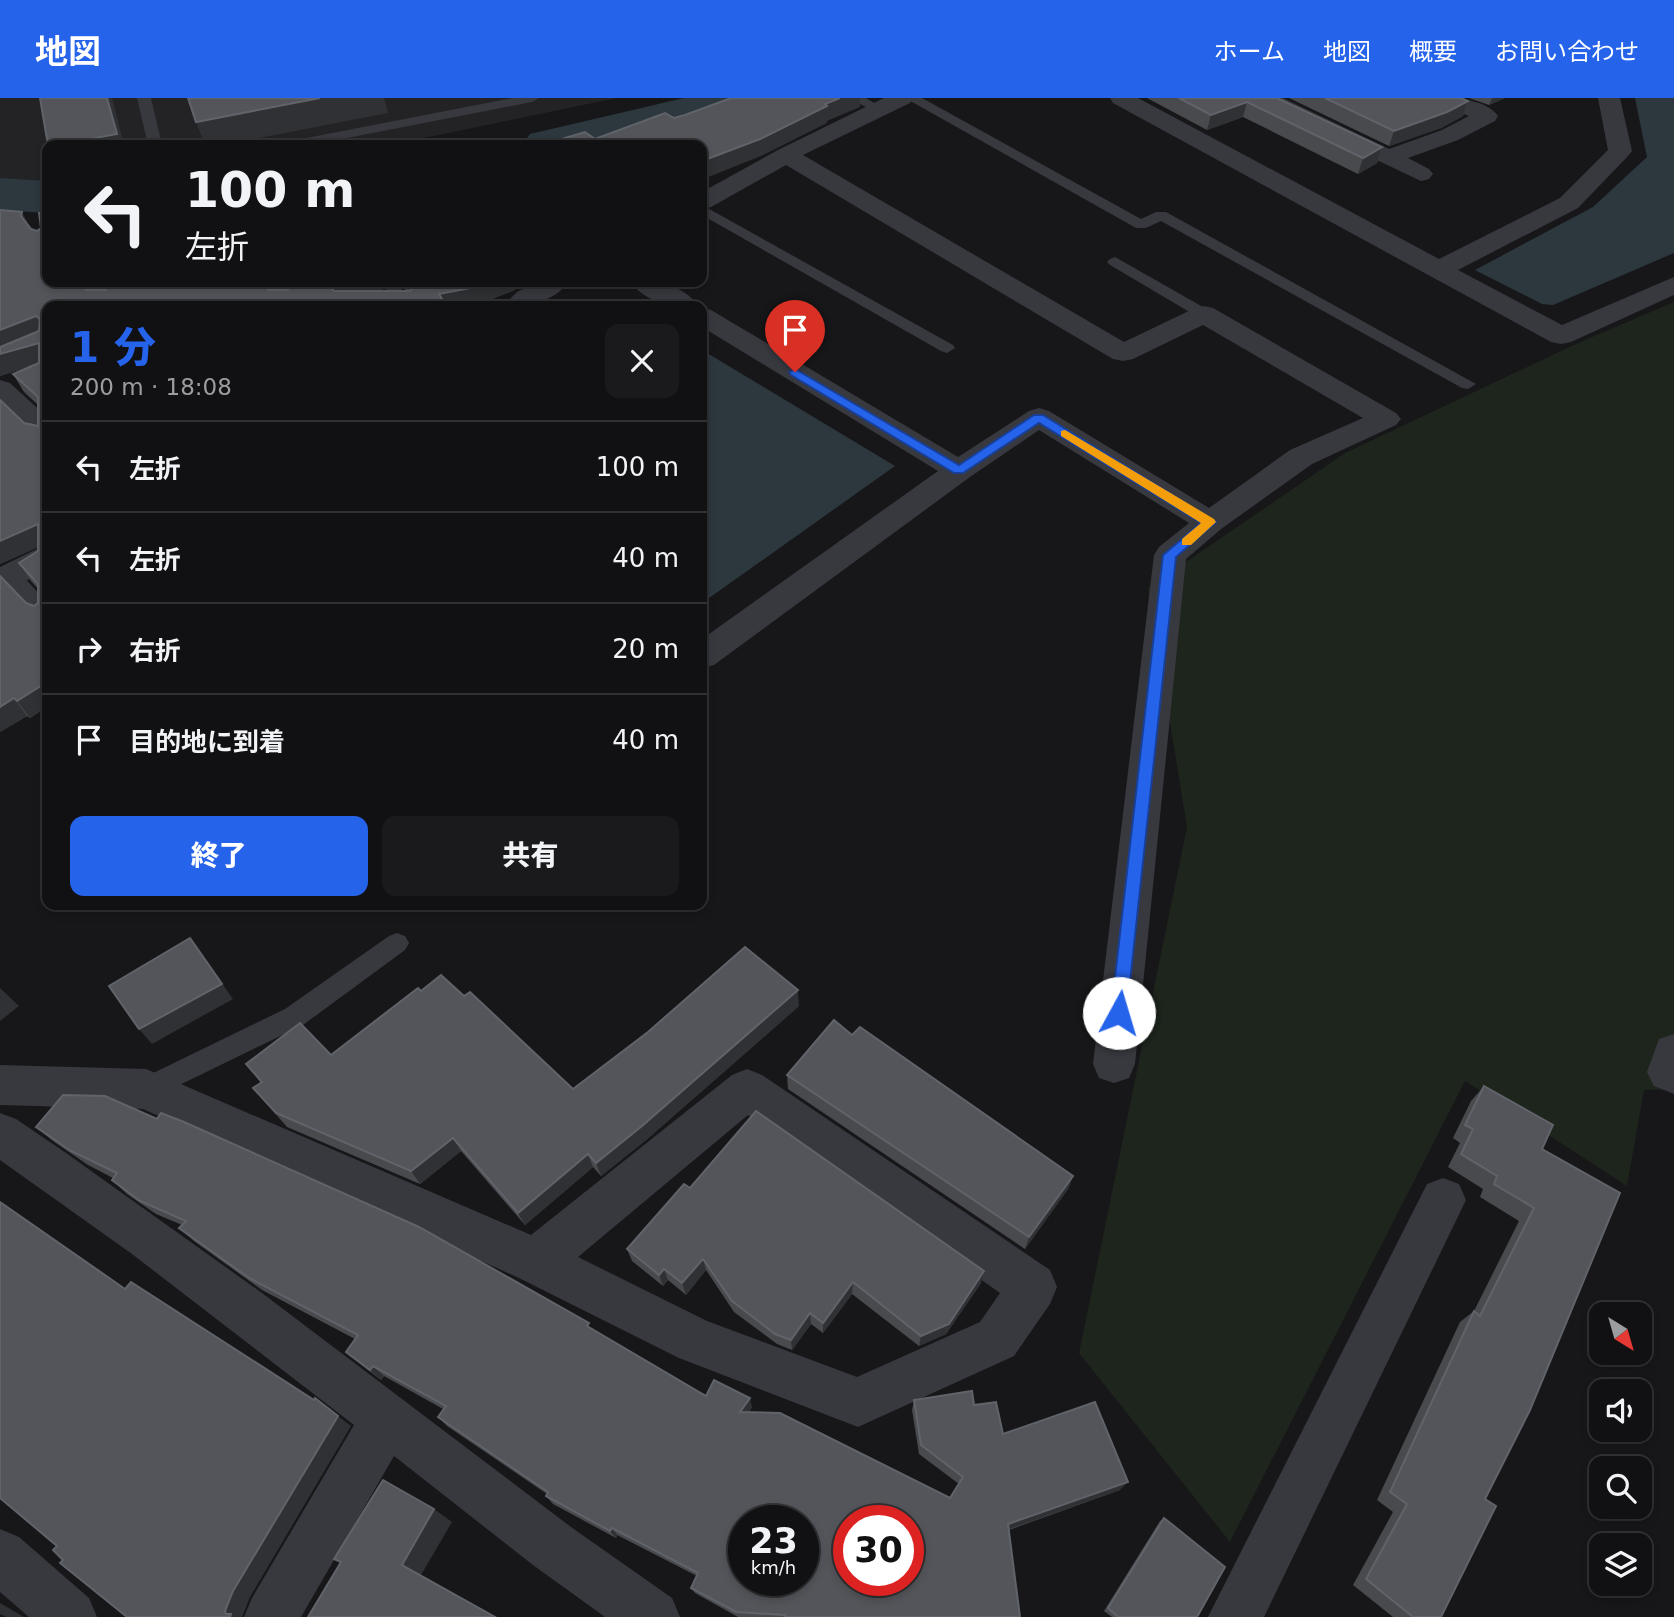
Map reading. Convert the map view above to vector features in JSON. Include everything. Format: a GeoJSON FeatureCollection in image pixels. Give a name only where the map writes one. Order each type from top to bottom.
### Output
{"type":"FeatureCollection","features":[{"type":"Feature","properties":{"kind":"street"},"geometry":{"type":"LineString","coordinates":[[707,199],[786,155],[902,98]]}},
{"type":"Feature","properties":{"kind":"street"},"geometry":{"type":"LineString","coordinates":[[1121,98],[1561,336],[1674,285]]}},
{"type":"Feature","properties":{"kind":"street"},"geometry":{"type":"LineString","coordinates":[[1265,98],[1421,174]]}},
{"type":"Feature","properties":{"kind":"street"},"geometry":{"type":"LineString","coordinates":[[1387,158],[1451,135],[1487,116],[1444,98]]}},
{"type":"Feature","properties":{"kind":"street"},"geometry":{"type":"LineString","coordinates":[[1438,270],[1569,203],[1620,150],[1609,98]]}},
{"type":"Feature","properties":{"kind":"street"},"geometry":{"type":"LineString","coordinates":[[786,155],[1123,352],[1204,314],[1386,419],[1301,457],[1210,522],[1170,555],[1114,1064]]}},
{"type":"Feature","properties":{"kind":"street"},"geometry":{"type":"LineString","coordinates":[[524,301],[547,287]]}},
{"type":"Feature","properties":{"kind":"street"},"geometry":{"type":"LineString","coordinates":[[653,287],[677,301]]}},
{"type":"Feature","properties":{"kind":"street"},"geometry":{"type":"LineString","coordinates":[[707,319],[959,470]]}},
{"type":"Feature","properties":{"kind":"street"},"geometry":{"type":"LineString","coordinates":[[8,386],[42,427]]}},
{"type":"Feature","properties":{"kind":"street"},"geometry":{"type":"LineString","coordinates":[[707,652],[959,470],[1039,417],[1210,522]]}},
{"type":"Feature","properties":{"kind":"street"},"geometry":{"type":"LineString","coordinates":[[5,578],[42,558]]}},
{"type":"Feature","properties":{"kind":"street"},"geometry":{"type":"LineString","coordinates":[[1674,1053],[1669,1072],[1674,1074]]}},
{"type":"Feature","properties":{"kind":"street"},"geometry":{"type":"LineString","coordinates":[[0,1085],[146,1089],[536,1261],[696,1341],[858,1402],[997,1339],[1033,1287],[747,1089],[536,1261]]}},
{"type":"Feature","properties":{"kind":"street"},"geometry":{"type":"LineString","coordinates":[[0,1134],[96,1199],[387,1418],[584,1572],[653,1617]]}},
{"type":"Feature","properties":{"kind":"street"},"geometry":{"type":"LineString","coordinates":[[1235,1617],[1443,1200]]}},
{"type":"Feature","properties":{"kind":"street"},"geometry":{"type":"LineString","coordinates":[[271,1617],[387,1418]]}},
{"type":"Feature","properties":{"kind":"street"},"geometry":{"type":"LineString","coordinates":[[0,1556],[70,1617]]}},
{"type":"Feature","properties":{"kind":"lane"},"geometry":{"type":"LineString","coordinates":[[144,98],[154,140]]}},
{"type":"Feature","properties":{"kind":"lane"},"geometry":{"type":"LineString","coordinates":[[312,140],[464,104],[532,98]]}},
{"type":"Feature","properties":{"kind":"lane"},"geometry":{"type":"LineString","coordinates":[[856,98],[877,109]]}},
{"type":"Feature","properties":{"kind":"lane"},"geometry":{"type":"LineString","coordinates":[[912,98],[1141,225],[1161,215],[1468,384]]}},
{"type":"Feature","properties":{"kind":"lane"},"geometry":{"type":"LineString","coordinates":[[707,212],[947,348]]}},
{"type":"Feature","properties":{"kind":"lane"},"geometry":{"type":"LineString","coordinates":[[1115,262],[1204,314]]}},
{"type":"Feature","properties":{"kind":"lane"},"geometry":{"type":"LineString","coordinates":[[88,287],[100,301]]}},
{"type":"Feature","properties":{"kind":"lane"},"geometry":{"type":"LineString","coordinates":[[5,578],[42,610]]}},
{"type":"Feature","properties":{"kind":"lane"},"geometry":{"type":"LineString","coordinates":[[146,1089],[294,1017],[397,943]]}},
{"type":"Feature","properties":{"kind":"shaded area"},"geometry":{"type":"Polygon","coordinates":[[[0,98],[617,98],[414,140],[42,140],[42,185],[0,182],[0,98]]]}},
{"type":"Feature","properties":{"kind":"shaded area"},"geometry":{"type":"Polygon","coordinates":[[[1635,98],[1674,98],[1674,253],[1553,305],[1542,304],[1475,270],[1593,207],[1647,157],[1635,98]]]}},
{"type":"Feature","properties":{"kind":"shaded area"},"geometry":{"type":"Polygon","coordinates":[[[1674,302],[1674,1089],[1644,1090],[1627,1186],[1465,1081],[1230,1542],[1079,1353],[1187,827],[1148,588],[1345,453],[1578,343],[1674,302]]]}},
{"type":"Feature","properties":{"kind":"shaded area"},"geometry":{"type":"Polygon","coordinates":[[[707,353],[895,466],[707,599],[707,353]]]}},
{"type":"Feature","properties":{"kind":"building"},"geometry":{"type":"Polygon","coordinates":[[[40,98],[107,98],[117,134],[84,140],[47,140],[40,98]]]}},
{"type":"Feature","properties":{"kind":"building"},"geometry":{"type":"Polygon","coordinates":[[[188,98],[320,98],[196,122],[188,98]]]}},
{"type":"Feature","properties":{"kind":"building"},"geometry":{"type":"Polygon","coordinates":[[[731,98],[840,98],[760,139],[707,159],[707,140],[558,140],[585,132],[595,139],[665,113],[674,118],[731,98]]]}},
{"type":"Feature","properties":{"kind":"building"},"geometry":{"type":"Polygon","coordinates":[[[1179,98],[1277,98],[1382,147],[1363,158],[1247,102],[1211,115],[1179,98]]]}},
{"type":"Feature","properties":{"kind":"building"},"geometry":{"type":"Polygon","coordinates":[[[1325,98],[1461,98],[1468,101],[1447,112],[1394,131],[1325,98]]]}},
{"type":"Feature","properties":{"kind":"building"},"geometry":{"type":"Polygon","coordinates":[[[0,210],[22,212],[21,216],[31,229],[37,231],[41,228],[39,213],[42,213],[42,287],[106,290],[106,287],[267,287],[268,290],[288,290],[287,287],[332,287],[334,291],[410,291],[412,287],[475,287],[439,294],[443,301],[42,301],[42,685],[17,701],[14,698],[0,707],[0,576],[26,603],[34,606],[38,603],[38,584],[19,563],[38,551],[38,524],[0,541],[0,400],[24,423],[38,426],[38,397],[13,374],[39,363],[39,343],[0,354],[0,347],[39,331],[40,319],[36,316],[0,330],[0,210]]]}},
{"type":"Feature","properties":{"kind":"building"},"geometry":{"type":"Polygon","coordinates":[[[190,938],[222,984],[139,1029],[109,986],[190,938]]]}},
{"type":"Feature","properties":{"kind":"building"},"geometry":{"type":"Polygon","coordinates":[[[745,947],[798,990],[596,1163],[588,1154],[518,1213],[453,1138],[411,1171],[276,1113],[253,1088],[262,1082],[246,1064],[300,1023],[331,1055],[418,988],[421,991],[441,975],[464,996],[470,992],[573,1089],[648,1032],[745,947]]]}},
{"type":"Feature","properties":{"kind":"building"},"geometry":{"type":"Polygon","coordinates":[[[834,1020],[852,1035],[860,1027],[1073,1176],[1029,1237],[787,1075],[834,1020]]]}},
{"type":"Feature","properties":{"kind":"building"},"geometry":{"type":"Polygon","coordinates":[[[1484,1086],[1553,1125],[1542,1149],[1620,1193],[1530,1410],[1485,1499],[1496,1506],[1441,1617],[1413,1617],[1366,1579],[1407,1504],[1390,1492],[1474,1311],[1480,1316],[1534,1208],[1494,1184],[1497,1176],[1461,1154],[1473,1129],[1465,1125],[1484,1086]]]}},
{"type":"Feature","properties":{"kind":"building"},"geometry":{"type":"Polygon","coordinates":[[[63,1095],[105,1096],[157,1119],[161,1113],[184,1122],[419,1227],[589,1323],[587,1326],[706,1396],[714,1380],[750,1398],[740,1412],[780,1413],[950,1498],[963,1477],[921,1445],[914,1400],[972,1391],[974,1405],[996,1402],[1003,1434],[1095,1402],[1128,1482],[1008,1524],[1020,1617],[785,1617],[736,1612],[691,1588],[698,1573],[612,1528],[610,1531],[546,1496],[548,1492],[438,1417],[446,1406],[373,1366],[370,1370],[346,1352],[358,1335],[249,1278],[179,1228],[186,1221],[140,1201],[112,1180],[117,1173],[71,1151],[36,1127],[63,1095]]]}},
{"type":"Feature","properties":{"kind":"building"},"geometry":{"type":"Polygon","coordinates":[[[756,1111],[984,1271],[949,1324],[921,1336],[853,1282],[823,1323],[810,1313],[791,1340],[775,1334],[732,1301],[703,1259],[682,1283],[664,1269],[659,1275],[627,1249],[684,1184],[690,1188],[756,1111]]]}},
{"type":"Feature","properties":{"kind":"building"},"geometry":{"type":"Polygon","coordinates":[[[0,1202],[125,1289],[131,1282],[314,1400],[315,1398],[338,1416],[233,1591],[225,1611],[226,1614],[231,1614],[230,1617],[127,1617],[60,1563],[63,1560],[53,1550],[57,1546],[0,1498],[0,1202]]]}},
{"type":"Feature","properties":{"kind":"building"},"geometry":{"type":"Polygon","coordinates":[[[383,1480],[434,1509],[402,1565],[495,1617],[308,1617],[341,1562],[334,1559],[383,1480]]]}},
{"type":"Feature","properties":{"kind":"building"},"geometry":{"type":"Polygon","coordinates":[[[1164,1518],[1225,1567],[1197,1617],[1118,1617],[1108,1608],[1164,1518]]]}},
{"type":"Feature","properties":{"kind":"waterway"},"geometry":{"type":"LineString","coordinates":[[570,140],[688,113],[735,98]]}},
{"type":"Feature","properties":{"kind":"waterway"},"geometry":{"type":"LineString","coordinates":[[0,194],[42,197]]}},
{"type":"Feature","properties":{"kind":"slow traffic"},"geometry":{"type":"LineString","coordinates":[[1065,433],[1210,522],[1186,542]]}},
{"type":"Feature","properties":{"kind":"route"},"geometry":{"type":"LineString","coordinates":[[795,372],[959,470],[1039,417],[1210,522],[1170,555],[1119,1013]]}}]}
